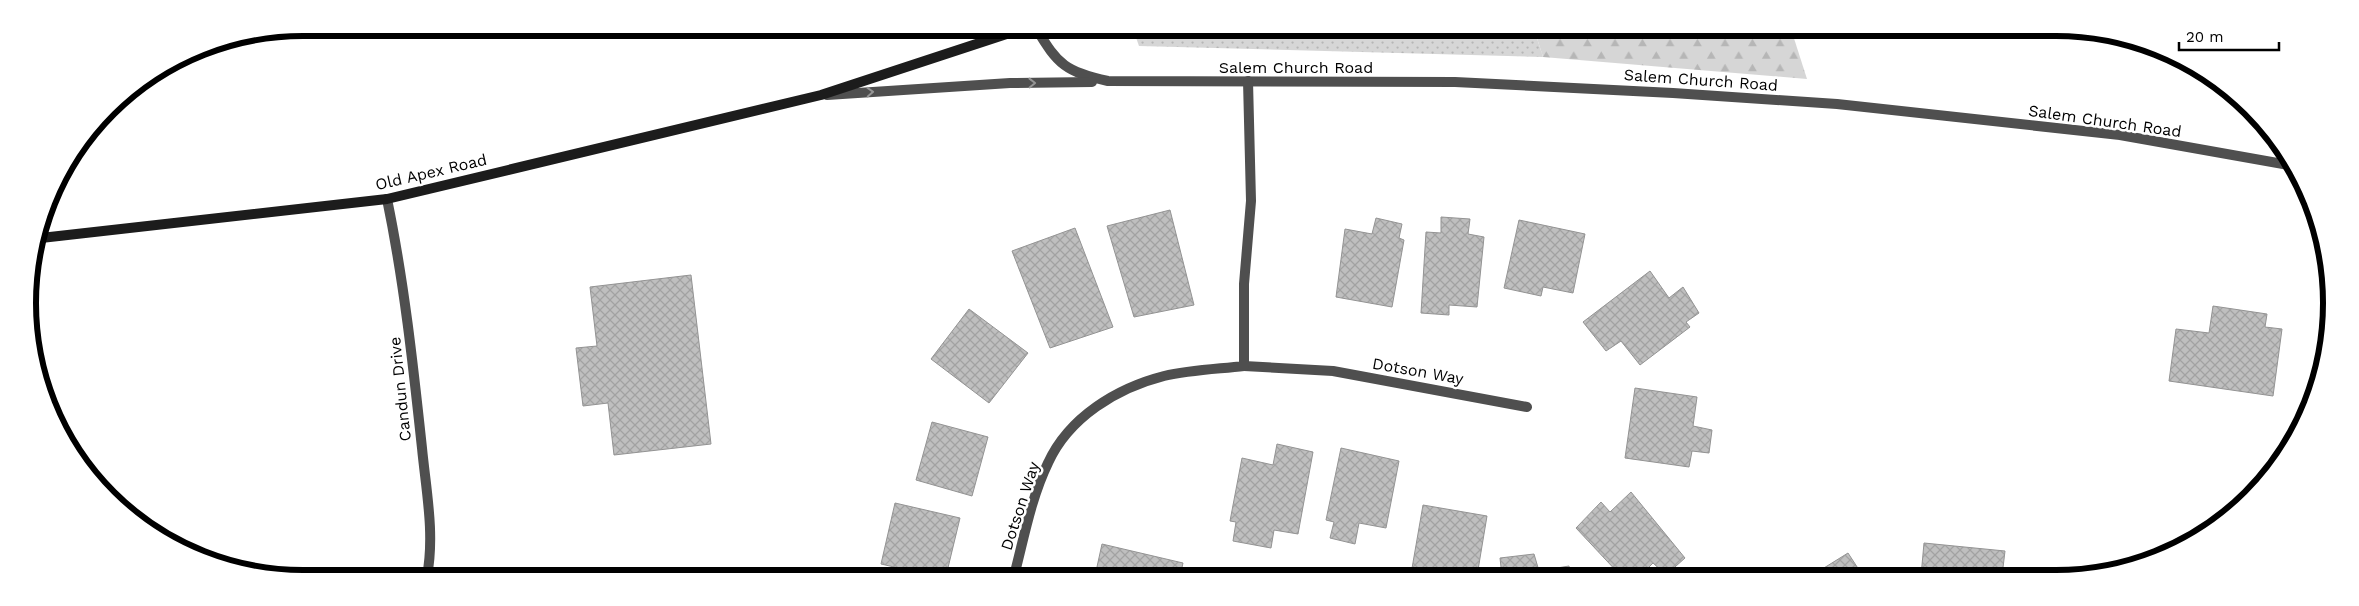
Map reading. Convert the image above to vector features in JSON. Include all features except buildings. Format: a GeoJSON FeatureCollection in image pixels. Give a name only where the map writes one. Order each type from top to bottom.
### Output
{"type":"FeatureCollection","features":[{"type":"Feature","properties":{"kind":"main road","name":"Old Apex Road"},"geometry":{"type":"LineString","coordinates":[[44,238],[387,199],[821,95],[1001,36]]}},
{"type":"Feature","properties":{"kind":"street","name":"Salem Church Road"},"geometry":{"type":"LineString","coordinates":[[1041,36],[1053,56],[1065,66],[1084,76],[1108,82]]}},
{"type":"Feature","properties":{"kind":"street"},"geometry":{"type":"LineString","coordinates":[[1244,366],[1244,284],[1251,201],[1248,82]]}},
{"type":"Feature","properties":{"kind":"street","name":"Salem Church Road"},"geometry":{"type":"LineString","coordinates":[[821,95],[1010,83],[1455,82],[1673,93],[1836,104],[2120,135],[2283,164]]}},
{"type":"Feature","properties":{"kind":"street","name":"Candun Drive"},"geometry":{"type":"LineString","coordinates":[[387,199],[410,333],[429,521],[430,557],[428,570]]}},
{"type":"Feature","properties":{"kind":"street","name":"Dotson Way"},"geometry":{"type":"LineString","coordinates":[[1016,570],[1030,512],[1048,462],[1076,423],[1108,399],[1138,384],[1165,376],[1244,366],[1333,371],[1527,407]]}},
{"type":"Feature","properties":{"kind":"green space"},"geometry":{"type":"Polygon","coordinates":[[[1135,36],[1536,36],[1543,57],[1139,46],[1135,36]]]}},
{"type":"Feature","properties":{"kind":"green space"},"geometry":{"type":"Polygon","coordinates":[[[1536,36],[1793,36],[1807,79],[1543,57],[1536,36]]]}}]}
